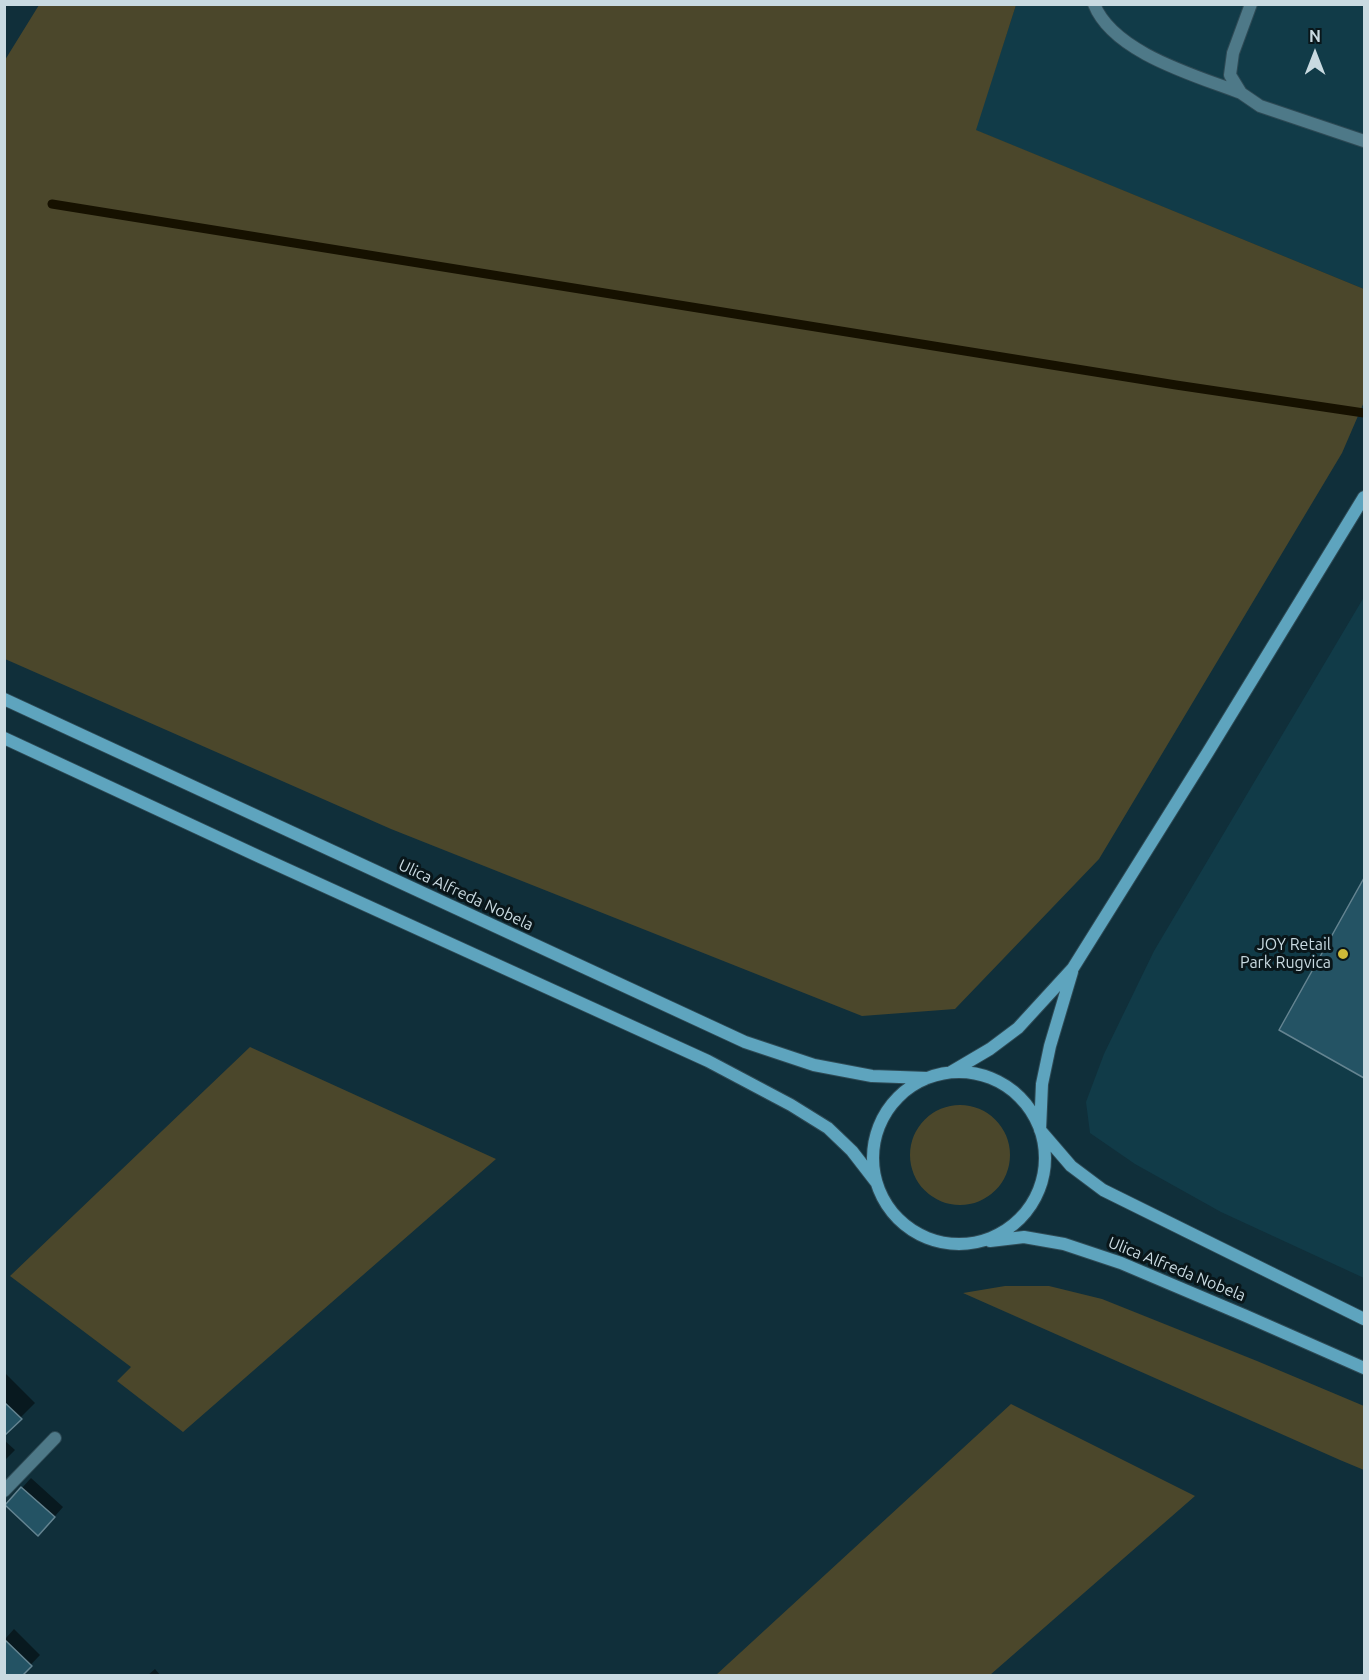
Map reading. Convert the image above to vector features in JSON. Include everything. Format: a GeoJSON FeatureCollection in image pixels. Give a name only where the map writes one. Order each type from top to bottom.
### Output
{"type":"FeatureCollection","features":[{"type":"Feature","properties":{"kind":"street"},"geometry":{"type":"LineString","coordinates":[[1094,4],[1108,26],[1125,41],[1147,55],[1241,93],[1260,106],[1365,141]]}},
{"type":"Feature","properties":{"kind":"street"},"geometry":{"type":"LineString","coordinates":[[1241,93],[1230,75],[1233,53],[1251,4]]}},
{"type":"Feature","properties":{"kind":"street"},"geometry":{"type":"LineString","coordinates":[[1073,968],[1050,1046],[1042,1084],[1040,1130],[1045,1155],[1042,1180],[1032,1204],[1015,1223],[993,1237],[968,1244],[944,1243],[921,1235],[901,1222],[885,1204],[876,1182],[872,1156],[876,1131],[887,1109],[905,1091],[927,1078],[951,1072],[990,1049],[1018,1028],[1073,968],[1365,497]]}},
{"type":"Feature","properties":{"kind":"street","name":"Ulica Alfreda Nobela"},"geometry":{"type":"LineString","coordinates":[[4,699],[745,1041],[814,1065],[872,1076],[927,1078]]}},
{"type":"Feature","properties":{"kind":"street"},"geometry":{"type":"LineString","coordinates":[[4,738],[708,1061],[791,1105],[828,1128],[852,1151],[876,1182]]}},
{"type":"Feature","properties":{"kind":"street"},"geometry":{"type":"LineString","coordinates":[[951,1072],[980,1074],[1005,1086],[1026,1104],[1040,1130]]}},
{"type":"Feature","properties":{"kind":"street","name":"Ulica Alfreda Nobela"},"geometry":{"type":"LineString","coordinates":[[1040,1130],[1071,1166],[1103,1190],[1365,1319]]}},
{"type":"Feature","properties":{"kind":"street","name":"Ulica Alfreda Nobela"},"geometry":{"type":"LineString","coordinates":[[968,1244],[1024,1237],[1065,1244],[1120,1263],[1365,1368]]}},
{"type":"Feature","properties":{"kind":"street"},"geometry":{"type":"LineString","coordinates":[[4,1491],[55,1438]]}},
{"type":"Feature","properties":{"kind":"shaded area"},"geometry":{"type":"Polygon","coordinates":[[[39,5],[1016,5],[976,130],[1364,289],[1364,402],[1342,453],[1099,859],[955,1009],[862,1016],[391,829],[5,659],[5,60],[39,5]]]}},
{"type":"Feature","properties":{"kind":"shaded area"},"geometry":{"type":"Polygon","coordinates":[[[1016,5],[1364,5],[1364,289],[975,130],[1016,5]]]}},
{"type":"Feature","properties":{"kind":"shaded area"},"geometry":{"type":"Polygon","coordinates":[[[1364,597],[1364,1278],[1221,1212],[1135,1164],[1090,1133],[1086,1102],[1104,1054],[1154,951],[1364,597]]]}},
{"type":"Feature","properties":{"kind":"shaded area"},"geometry":{"type":"Polygon","coordinates":[[[250,1047],[496,1159],[183,1432],[117,1381],[131,1367],[10,1276],[250,1047]]]}},
{"type":"Feature","properties":{"kind":"shaded area"},"geometry":{"type":"Polygon","coordinates":[[[960,1105],[988,1113],[1002,1127],[1010,1155],[1002,1183],[988,1197],[960,1205],[932,1197],[918,1183],[910,1155],[918,1127],[932,1113],[960,1105]]]}},
{"type":"Feature","properties":{"kind":"shaded area"},"geometry":{"type":"Polygon","coordinates":[[[1005,1286],[1049,1286],[1102,1299],[1364,1406],[1364,1470],[963,1293],[1005,1286]]]}},
{"type":"Feature","properties":{"kind":"shaded area"},"geometry":{"type":"Polygon","coordinates":[[[1011,1404],[1195,1496],[990,1675],[716,1675],[1011,1404]]]}},
{"type":"Feature","properties":{"kind":"building","name":"JOY Retail Park Rugvica"},"geometry":{"type":"Polygon","coordinates":[[[1364,878],[1364,1078],[1279,1030],[1364,878]]]}},
{"type":"Feature","properties":{"kind":"building"},"geometry":{"type":"Polygon","coordinates":[[[4,1402],[22,1419],[4,1436],[4,1402]]]}},
{"type":"Feature","properties":{"kind":"building"},"geometry":{"type":"Polygon","coordinates":[[[21,1487],[55,1517],[38,1536],[5,1505],[21,1487]]]}},
{"type":"Feature","properties":{"kind":"building"},"geometry":{"type":"Polygon","coordinates":[[[4,1639],[32,1666],[22,1676],[4,1676],[4,1639]]]}},
{"type":"Feature","properties":{"kind":"waterway"},"geometry":{"type":"LineString","coordinates":[[52,204],[1176,385],[1364,413]]}},
{"type":"Feature","properties":{"kind":"place","name":"JOY Retail Park Rugvica"},"geometry":{"type":"Point","coordinates":[1343,954]}}]}
